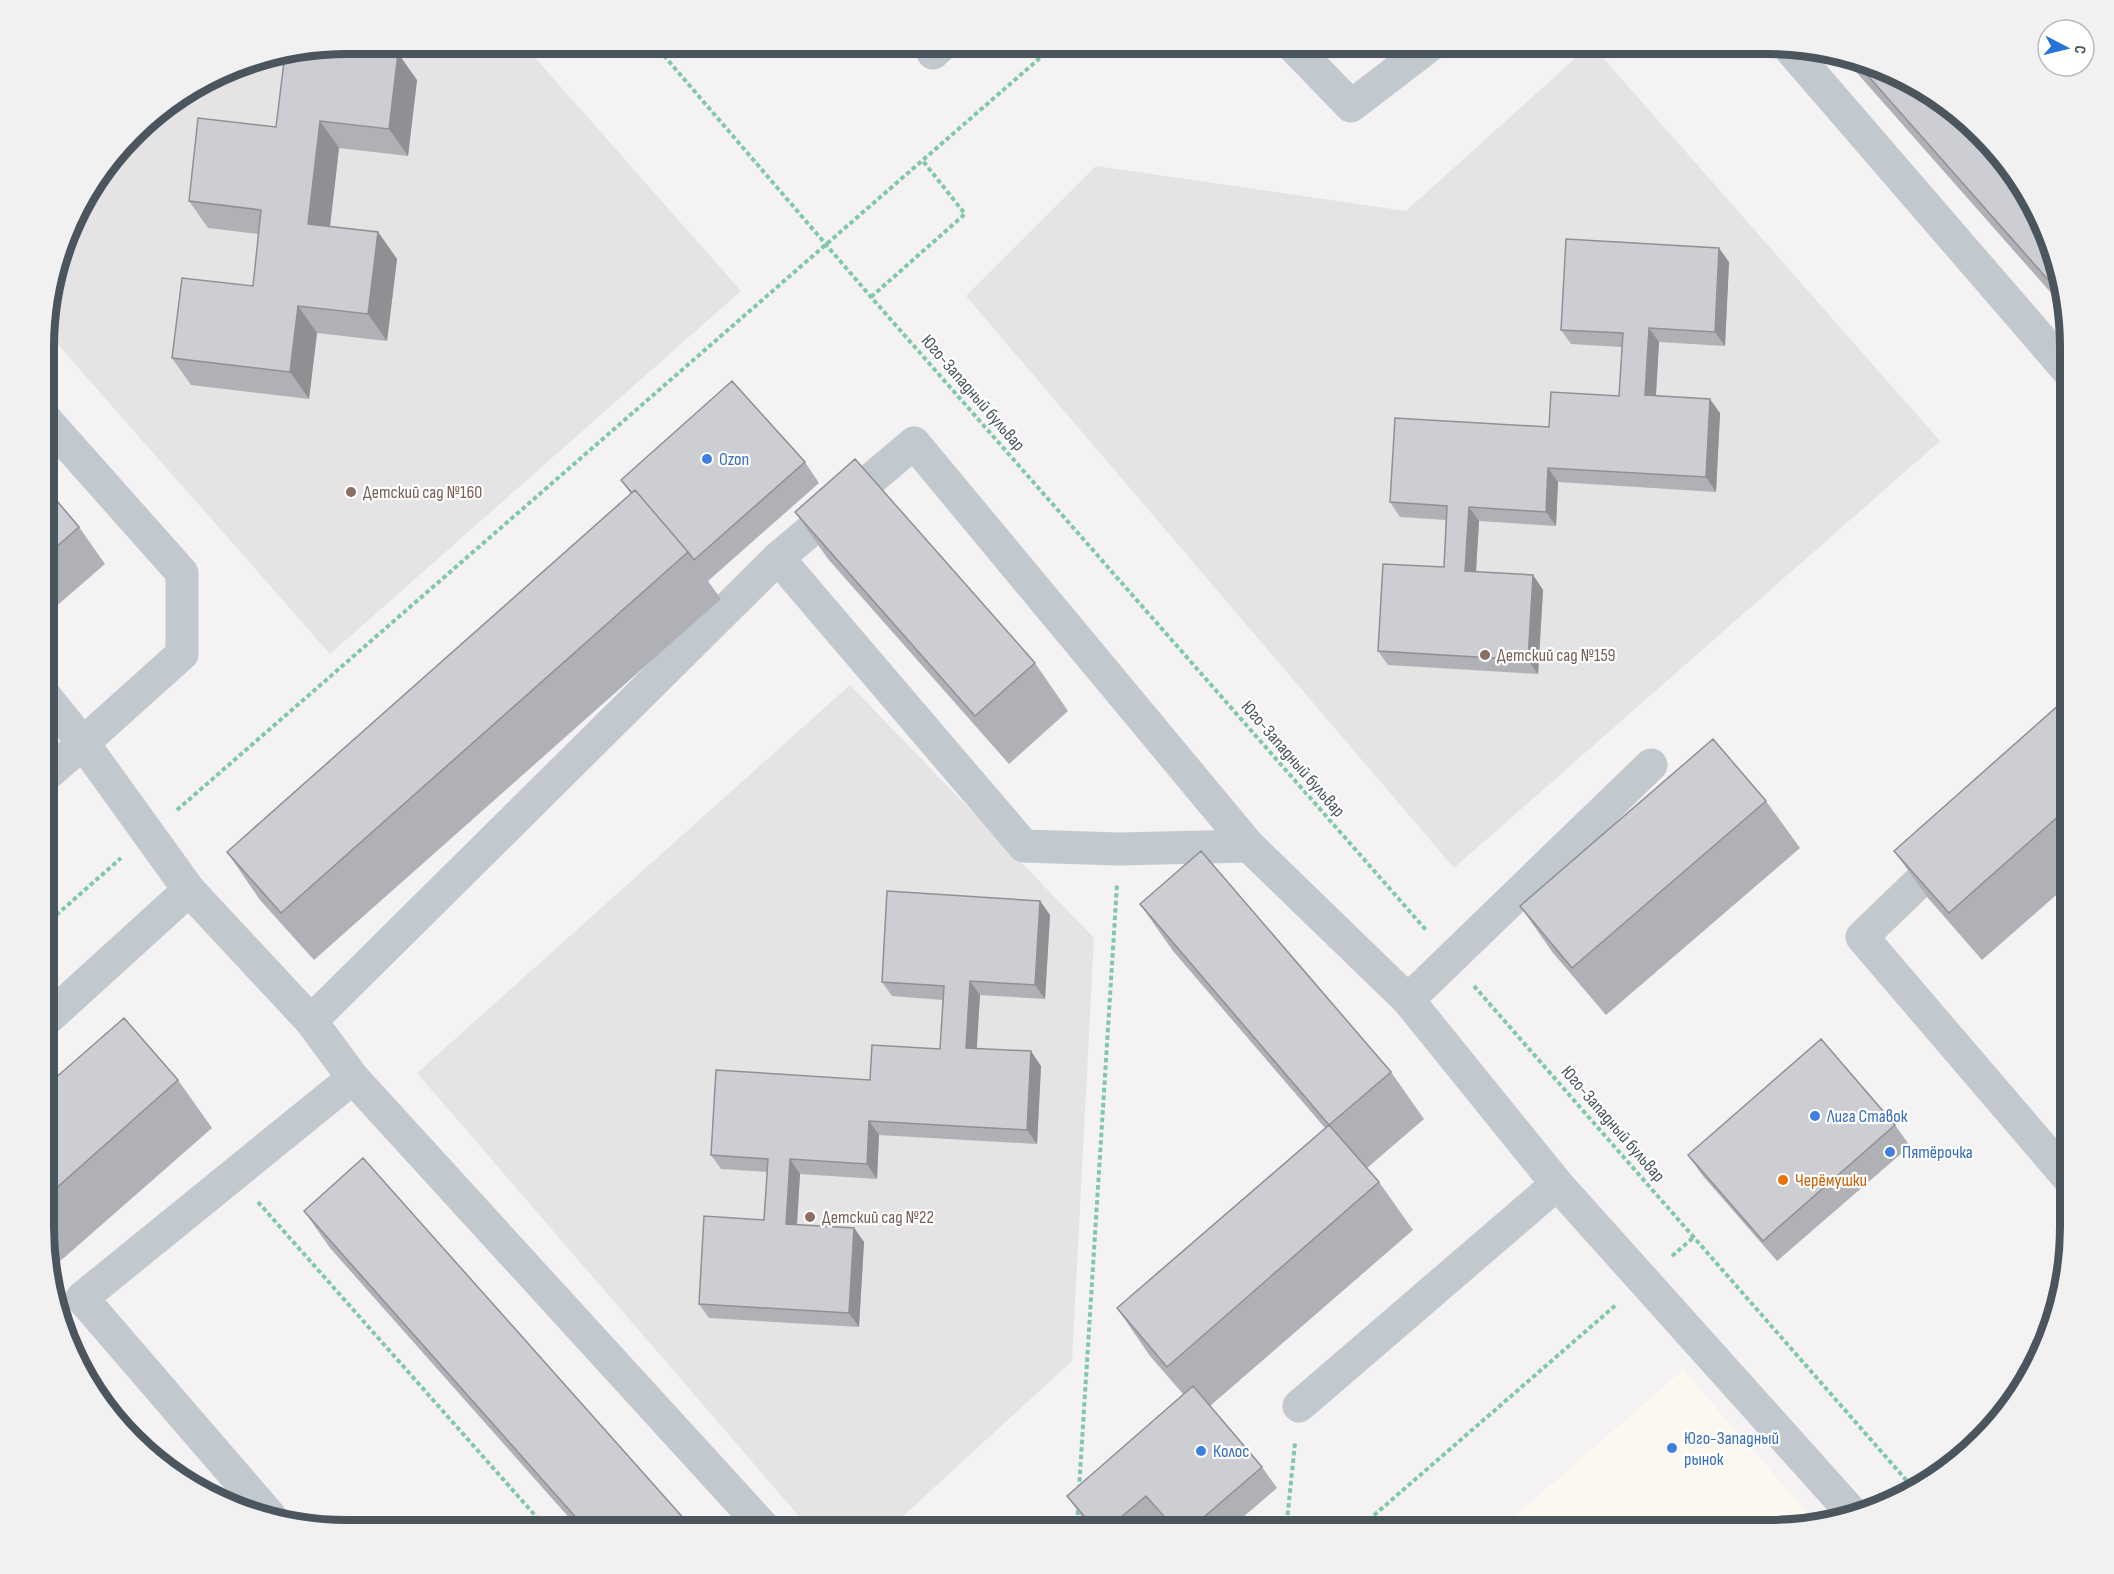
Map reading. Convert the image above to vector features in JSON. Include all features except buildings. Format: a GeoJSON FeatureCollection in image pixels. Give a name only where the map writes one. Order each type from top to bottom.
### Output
{"type":"FeatureCollection","features":[{"type":"Feature","properties":{"kind":"lane"},"geometry":{"type":"LineString","coordinates":[[1301,54],[1351,106],[1419,54]]}},
{"type":"Feature","properties":{"kind":"lane"},"geometry":{"type":"LineString","coordinates":[[1796,56],[2060,361]]}},
{"type":"Feature","properties":{"kind":"lane"},"geometry":{"type":"LineString","coordinates":[[54,429],[182,573],[182,654],[54,768]]}},
{"type":"Feature","properties":{"kind":"lane"},"geometry":{"type":"LineString","coordinates":[[311,1021],[778,558],[914,443],[1249,846],[1408,1000],[1557,1184],[1848,1508]]}},
{"type":"Feature","properties":{"kind":"lane"},"geometry":{"type":"LineString","coordinates":[[778,558],[1024,846],[1119,849],[1249,846]]}},
{"type":"Feature","properties":{"kind":"lane"},"geometry":{"type":"LineString","coordinates":[[54,707],[83,743],[147,836],[189,890],[311,1021],[353,1078],[757,1520]]}},
{"type":"Feature","properties":{"kind":"lane"},"geometry":{"type":"LineString","coordinates":[[1408,1000],[1651,765]]}},
{"type":"Feature","properties":{"kind":"lane"},"geometry":{"type":"LineString","coordinates":[[1970,833],[1862,937],[2060,1168]]}},
{"type":"Feature","properties":{"kind":"lane"},"geometry":{"type":"LineString","coordinates":[[54,1013],[189,890]]}},
{"type":"Feature","properties":{"kind":"lane"},"geometry":{"type":"LineString","coordinates":[[262,1507],[82,1298],[353,1078]]}},
{"type":"Feature","properties":{"kind":"lane"},"geometry":{"type":"LineString","coordinates":[[1299,1406],[1557,1184]]}},
{"type":"Feature","properties":{"kind":"path","name":"Юго-Западный бульвар"},"geometry":{"type":"LineString","coordinates":[[663,54],[827,246],[1909,1483]]}},
{"type":"Feature","properties":{"kind":"path"},"geometry":{"type":"LineString","coordinates":[[54,918],[1045,54]]}},
{"type":"Feature","properties":{"kind":"path"},"geometry":{"type":"LineString","coordinates":[[872,297],[965,214],[923,161]]}},
{"type":"Feature","properties":{"kind":"path"},"geometry":{"type":"LineString","coordinates":[[1079,1494],[1119,849]]}},
{"type":"Feature","properties":{"kind":"path"},"geometry":{"type":"LineString","coordinates":[[234,1174],[539,1520]]}},
{"type":"Feature","properties":{"kind":"path"},"geometry":{"type":"LineString","coordinates":[[1369,1520],[1694,1237]]}},
{"type":"Feature","properties":{"kind":"path"},"geometry":{"type":"LineString","coordinates":[[1287,1520],[1299,1406]]}},
{"type":"Feature","properties":{"kind":"path"},"geometry":{"type":"LineString","coordinates":[[1077,1520],[1078,1506]]}},
{"type":"Feature","properties":{"kind":"shaded area","name":"Детский сад №160"},"geometry":{"type":"Polygon","coordinates":[[[532,54],[741,291],[330,654],[54,340],[60,290],[76,235],[103,184],[140,140],[184,103],[235,76],[271,64],[328,55],[532,54]]]}},
{"type":"Feature","properties":{"kind":"shaded area","name":"Детский сад №159"},"geometry":{"type":"Polygon","coordinates":[[[1580,54],[1600,54],[1940,441],[1454,868],[966,296],[1096,166],[1406,211],[1580,54]]]}},
{"type":"Feature","properties":{"kind":"shaded area","name":"Детский сад №22"},"geometry":{"type":"Polygon","coordinates":[[[850,685],[1094,938],[1072,1361],[899,1520],[802,1520],[417,1073],[850,685]]]}},
{"type":"Feature","properties":{"kind":"shaded area","name":"Юго-Западный рынок"},"geometry":{"type":"Polygon","coordinates":[[[1683,1370],[1810,1516],[1767,1520],[1510,1520],[1683,1370]]]}},
{"type":"Feature","properties":{"kind":"place","name":"Ozon"},"geometry":{"type":"Point","coordinates":[707,459]}},
{"type":"Feature","properties":{"kind":"place","name":"Детский сад №160"},"geometry":{"type":"Point","coordinates":[351,492]}},
{"type":"Feature","properties":{"kind":"place","name":"Детский сад №159"},"geometry":{"type":"Point","coordinates":[1485,655]}},
{"type":"Feature","properties":{"kind":"place","name":"Лига Ставок"},"geometry":{"type":"Point","coordinates":[1815,1116]}},
{"type":"Feature","properties":{"kind":"place","name":"Пятёрочка"},"geometry":{"type":"Point","coordinates":[1890,1152]}},
{"type":"Feature","properties":{"kind":"place","name":"Черёмушки"},"geometry":{"type":"Point","coordinates":[1783,1180]}},
{"type":"Feature","properties":{"kind":"place","name":"Детский сад №22"},"geometry":{"type":"Point","coordinates":[810,1217]}},
{"type":"Feature","properties":{"kind":"place","name":"Юго-Западный рынок"},"geometry":{"type":"Point","coordinates":[1672,1448]}},
{"type":"Feature","properties":{"kind":"place","name":"Колос"},"geometry":{"type":"Point","coordinates":[1201,1451]}}]}
